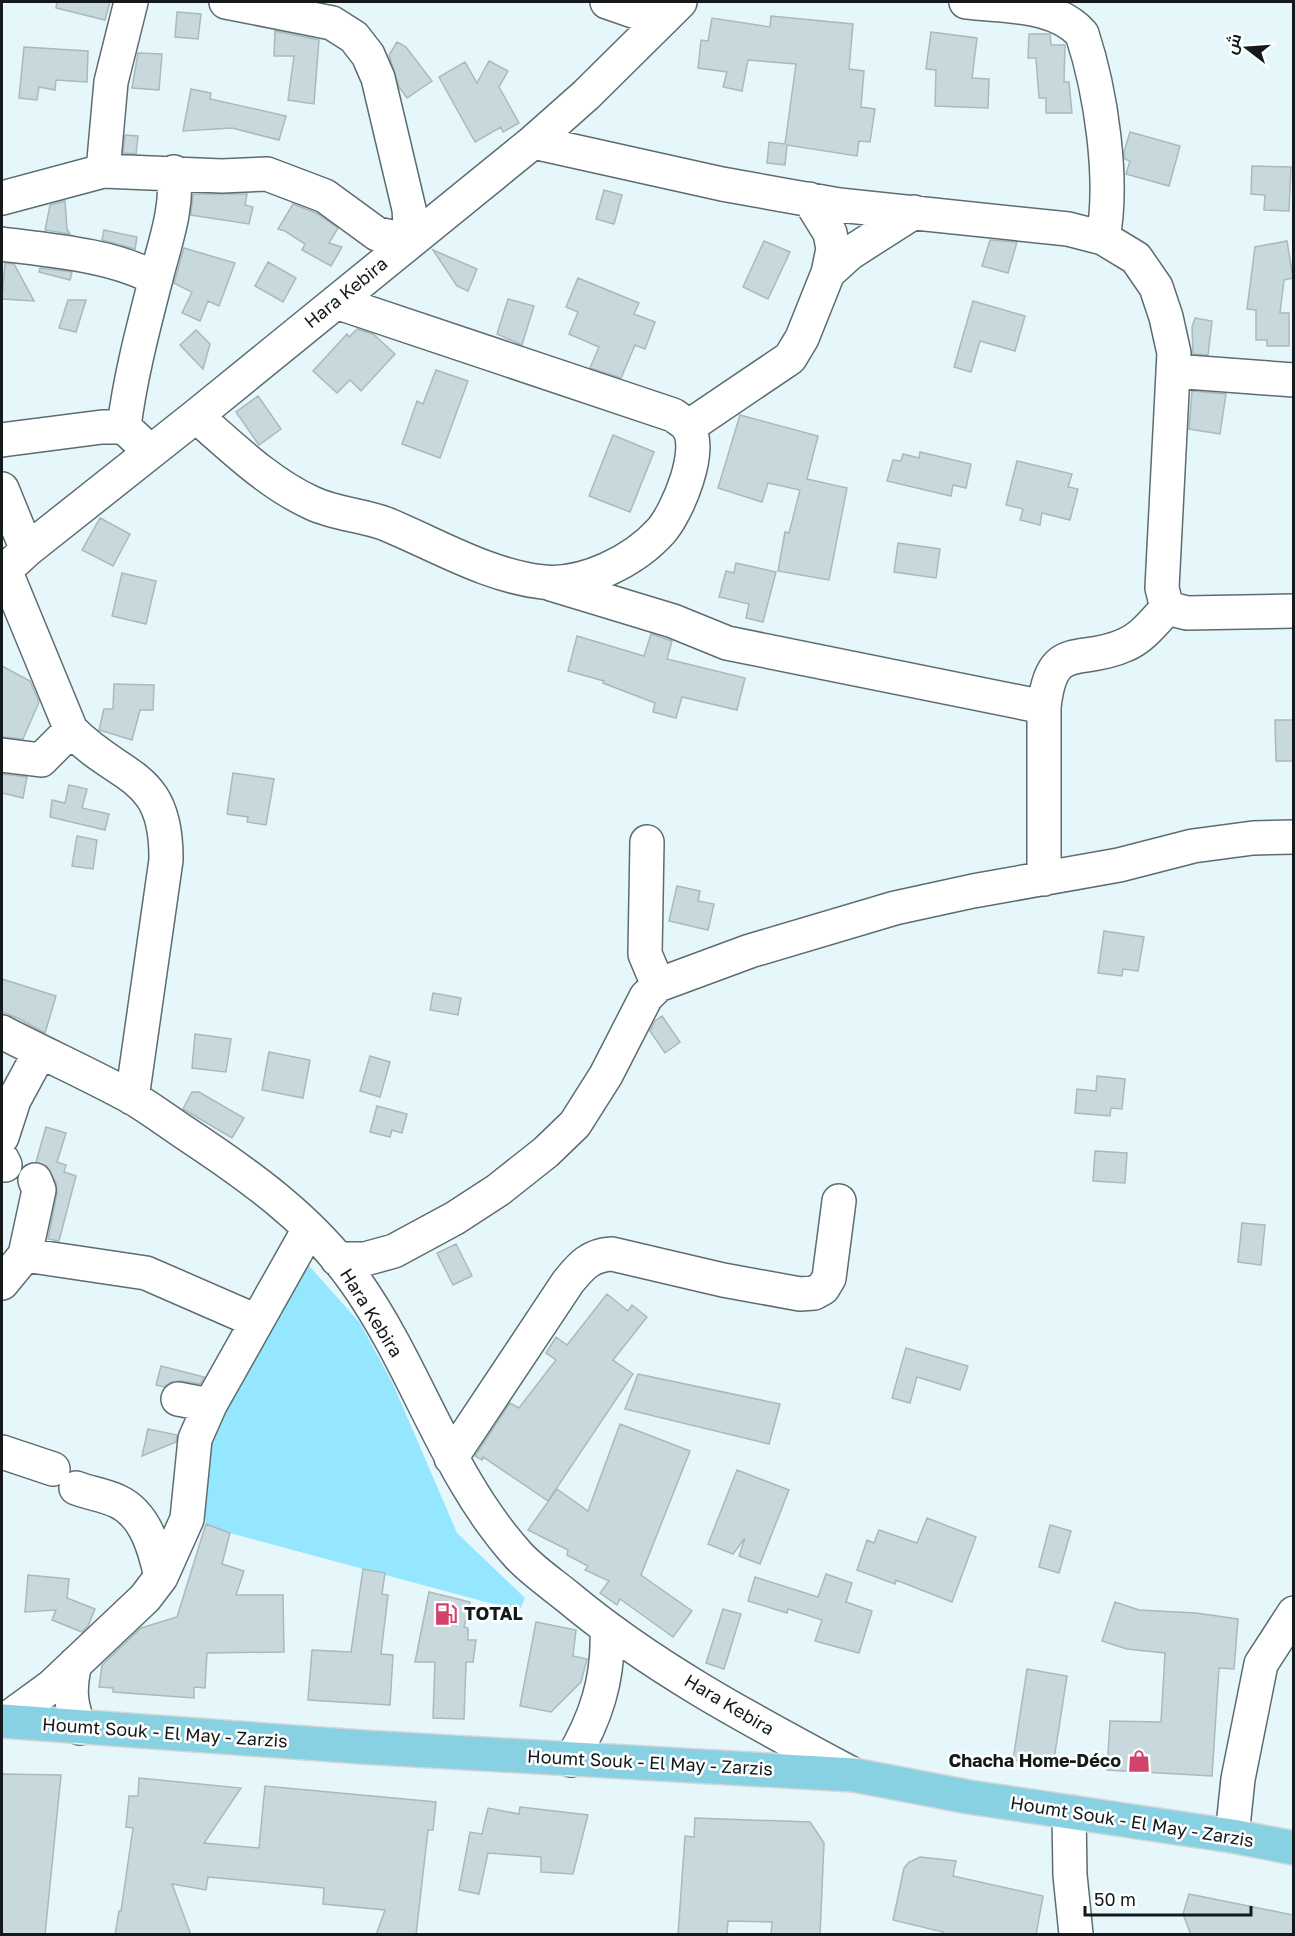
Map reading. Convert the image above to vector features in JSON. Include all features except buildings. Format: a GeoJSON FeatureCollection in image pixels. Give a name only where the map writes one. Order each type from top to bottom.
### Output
{"type":"FeatureCollection","features":[{"type":"Feature","properties":{"kind":"main road","name":"Houmt Souk - El May - Zarzis"},"geometry":{"type":"LineString","coordinates":[[3,1721],[571,1760],[671,1763],[854,1775],[1069,1812],[1232,1836],[1293,1848]]}},
{"type":"Feature","properties":{"kind":"street"},"geometry":{"type":"LineString","coordinates":[[103,171],[111,82],[131,2]]}},
{"type":"Feature","properties":{"kind":"street"},"geometry":{"type":"LineString","coordinates":[[2,198],[103,171],[174,172],[222,176],[267,174],[324,196],[377,234],[411,241],[409,209],[378,78],[368,55],[354,37],[332,23],[226,2]]}},
{"type":"Feature","properties":{"kind":"street"},"geometry":{"type":"LineString","coordinates":[[607,2],[670,11]]}},
{"type":"Feature","properties":{"kind":"street"},"geometry":{"type":"LineString","coordinates":[[966,2],[1051,13],[1071,22],[1082,34],[1105,138],[1108,213],[1103,238]]}},
{"type":"Feature","properties":{"kind":"street","name":"Hara Kebira"},"geometry":{"type":"LineString","coordinates":[[11,564],[533,142],[586,95],[670,11]]}},
{"type":"Feature","properties":{"kind":"street"},"geometry":{"type":"LineString","coordinates":[[533,142],[722,184],[839,205],[1068,229],[1103,238],[1136,258],[1156,287],[1174,353],[1162,588],[1167,608]]}},
{"type":"Feature","properties":{"kind":"street"},"geometry":{"type":"LineString","coordinates":[[124,427],[156,279],[169,236],[176,191],[174,172]]}},
{"type":"Feature","properties":{"kind":"street"},"geometry":{"type":"LineString","coordinates":[[688,427],[790,358],[802,338],[828,273],[833,249],[830,232],[809,199]]}},
{"type":"Feature","properties":{"kind":"street"},"geometry":{"type":"LineString","coordinates":[[828,273],[850,253],[914,212]]}},
{"type":"Feature","properties":{"kind":"street"},"geometry":{"type":"LineString","coordinates":[[2,244],[73,254],[140,270],[156,279]]}},
{"type":"Feature","properties":{"kind":"street"},"geometry":{"type":"LineString","coordinates":[[336,302],[673,415],[688,427],[693,439],[689,474],[662,530],[613,566],[571,581],[544,582]]}},
{"type":"Feature","properties":{"kind":"street"},"geometry":{"type":"LineString","coordinates":[[1173,371],[1293,380]]}},
{"type":"Feature","properties":{"kind":"street"},"geometry":{"type":"LineString","coordinates":[[196,416],[267,476],[313,504],[383,523],[459,556],[507,573],[673,621],[727,643],[1044,706]]}},
{"type":"Feature","properties":{"kind":"street"},"geometry":{"type":"LineString","coordinates":[[2,440],[102,427],[124,427],[150,450]]}},
{"type":"Feature","properties":{"kind":"street"},"geometry":{"type":"LineString","coordinates":[[2,489],[11,564],[71,730],[83,742],[129,772],[150,791],[165,824],[166,860],[132,1098]]}},
{"type":"Feature","properties":{"kind":"street"},"geometry":{"type":"LineString","coordinates":[[1167,608],[1187,613],[1293,611]]}},
{"type":"Feature","properties":{"kind":"street"},"geometry":{"type":"LineString","coordinates":[[1044,879],[1044,706],[1047,682],[1055,666],[1078,655],[1124,646],[1142,635],[1167,608]]}},
{"type":"Feature","properties":{"kind":"street"},"geometry":{"type":"LineString","coordinates":[[2,755],[41,760],[71,730]]}},
{"type":"Feature","properties":{"kind":"street"},"geometry":{"type":"LineString","coordinates":[[337,1259],[365,1259],[394,1251],[489,1196],[546,1152],[575,1124],[606,1075],[646,998],[658,985],[750,951],[895,908],[1119,865],[1192,846],[1253,838],[1293,837]]}},
{"type":"Feature","properties":{"kind":"street"},"geometry":{"type":"LineString","coordinates":[[647,842],[645,954],[658,985]]}},
{"type":"Feature","properties":{"kind":"street","name":"Hara Kebira"},"geometry":{"type":"LineString","coordinates":[[2,1032],[132,1098],[248,1175],[309,1229],[356,1282],[424,1402],[451,1458],[492,1525],[521,1558],[607,1630],[770,1730],[854,1775]]}},
{"type":"Feature","properties":{"kind":"street"},"geometry":{"type":"LineString","coordinates":[[2,1154],[14,1100],[40,1052]]}},
{"type":"Feature","properties":{"kind":"street"},"geometry":{"type":"LineString","coordinates":[[2,1283],[25,1255],[39,1190],[35,1180]]}},
{"type":"Feature","properties":{"kind":"street"},"geometry":{"type":"LineString","coordinates":[[451,1458],[568,1282],[584,1262],[598,1255],[612,1254],[723,1280],[800,1294],[814,1293],[823,1288],[829,1278],[839,1202]]}},
{"type":"Feature","properties":{"kind":"street"},"geometry":{"type":"LineString","coordinates":[[3,1721],[75,1664],[145,1598],[161,1577],[187,1519],[195,1439],[210,1405],[309,1229]]}},
{"type":"Feature","properties":{"kind":"street"},"geometry":{"type":"LineString","coordinates":[[25,1255],[96,1263],[164,1279],[256,1321]]}},
{"type":"Feature","properties":{"kind":"street"},"geometry":{"type":"LineString","coordinates":[[178,1399],[210,1405]]}},
{"type":"Feature","properties":{"kind":"street"},"geometry":{"type":"LineString","coordinates":[[2,1452],[118,1501],[126,1507],[147,1532],[161,1577]]}},
{"type":"Feature","properties":{"kind":"street"},"geometry":{"type":"LineString","coordinates":[[1232,1836],[1238,1779],[1261,1664],[1293,1612]]}},
{"type":"Feature","properties":{"kind":"street"},"geometry":{"type":"LineString","coordinates":[[571,1760],[585,1737],[604,1684],[608,1658],[607,1630]]}},
{"type":"Feature","properties":{"kind":"street"},"geometry":{"type":"LineString","coordinates":[[75,1664],[70,1691],[72,1709],[80,1728]]}},
{"type":"Feature","properties":{"kind":"street"},"geometry":{"type":"LineString","coordinates":[[1069,1812],[1070,1875],[1076,1935]]}},
{"type":"Feature","properties":{"kind":"shaded area"},"geometry":{"type":"Polygon","coordinates":[[[303,1259],[360,1323],[393,1384],[457,1533],[525,1598],[519,1611],[230,1533],[206,1524],[202,1494],[204,1441],[303,1259]]]}},
{"type":"Feature","properties":{"kind":"place","name":"TOTAL"},"geometry":{"type":"Point","coordinates":[446,1614]}},
{"type":"Feature","properties":{"kind":"place","name":"Chacha Home-Déco"},"geometry":{"type":"Point","coordinates":[1139,1761]}}]}
